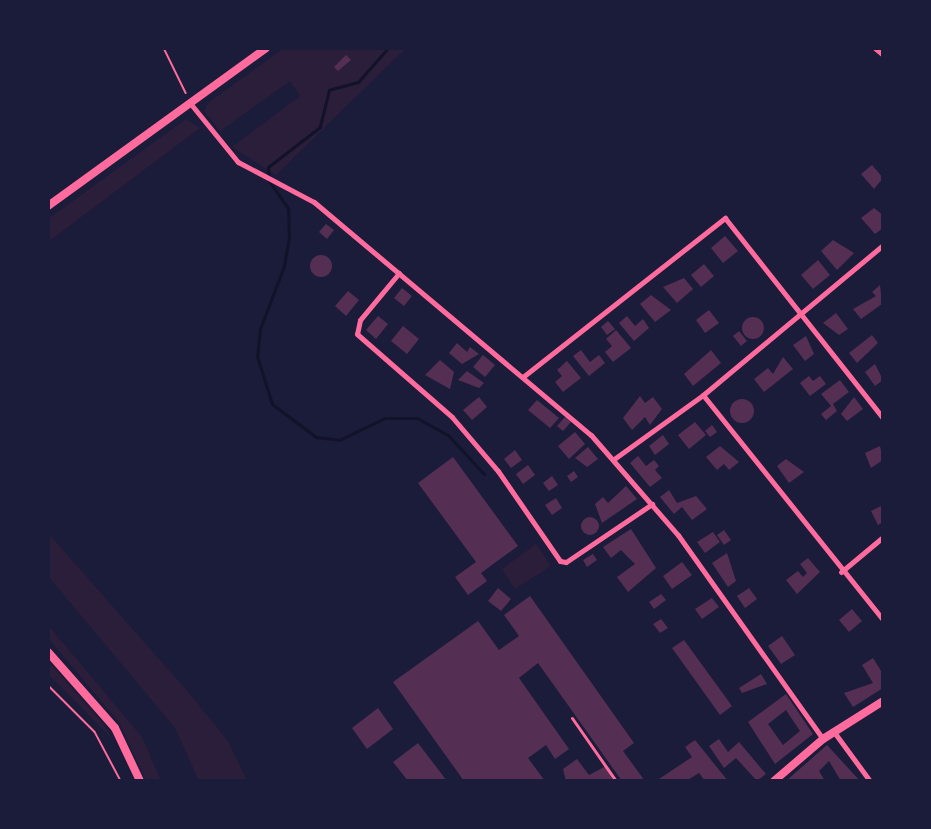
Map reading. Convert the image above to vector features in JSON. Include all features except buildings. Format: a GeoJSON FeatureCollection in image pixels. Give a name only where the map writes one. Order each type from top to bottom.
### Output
{"type":"FeatureCollection","features":[{"type":"Feature","properties":{"kind":"main road"},"geometry":{"type":"LineString","coordinates":[[48,206],[266,48]]}},
{"type":"Feature","properties":{"kind":"main road"},"geometry":{"type":"LineString","coordinates":[[48,652],[115,728],[140,781]]}},
{"type":"Feature","properties":{"kind":"main road"},"geometry":{"type":"LineString","coordinates":[[774,781],[823,739],[883,701]]}},
{"type":"Feature","properties":{"kind":"street"},"geometry":{"type":"LineString","coordinates":[[875,48],[883,55]]}},
{"type":"Feature","properties":{"kind":"street"},"geometry":{"type":"LineString","coordinates":[[190,103],[230,156],[314,202],[524,376],[614,459],[652,504],[823,739]]}},
{"type":"Feature","properties":{"kind":"street"},"geometry":{"type":"LineString","coordinates":[[524,376],[719,218],[729,220],[804,311],[883,418]]}},
{"type":"Feature","properties":{"kind":"street"},"geometry":{"type":"LineString","coordinates":[[614,459],[702,395],[883,245]]}},
{"type":"Feature","properties":{"kind":"street"},"geometry":{"type":"LineString","coordinates":[[399,273],[360,320],[357,334],[452,417],[563,563],[652,504]]}},
{"type":"Feature","properties":{"kind":"street"},"geometry":{"type":"LineString","coordinates":[[702,395],[841,572],[883,620]]}},
{"type":"Feature","properties":{"kind":"street"},"geometry":{"type":"LineString","coordinates":[[841,572],[883,537]]}},
{"type":"Feature","properties":{"kind":"street"},"geometry":{"type":"LineString","coordinates":[[834,732],[870,781]]}},
{"type":"Feature","properties":{"kind":"lane"},"geometry":{"type":"LineString","coordinates":[[572,718],[616,781]]}},
{"type":"Feature","properties":{"kind":"path"},"geometry":{"type":"LineString","coordinates":[[164,48],[190,103]]}},
{"type":"Feature","properties":{"kind":"path"},"geometry":{"type":"LineString","coordinates":[[48,685],[95,732],[121,781]]}},
{"type":"Feature","properties":{"kind":"shaded area"},"geometry":{"type":"Polygon","coordinates":[[[284,48],[406,48],[276,175],[232,147],[300,96],[290,81],[220,131],[204,111],[208,103],[284,48]]]}},
{"type":"Feature","properties":{"kind":"shaded area"},"geometry":{"type":"Polygon","coordinates":[[[186,119],[200,128],[48,242],[48,219],[186,119]]]}},
{"type":"Feature","properties":{"kind":"shaded area"},"geometry":{"type":"Polygon","coordinates":[[[48,533],[189,693],[228,741],[247,781],[199,781],[175,728],[48,576],[48,533]]]}},
{"type":"Feature","properties":{"kind":"shaded area"},"geometry":{"type":"Polygon","coordinates":[[[536,544],[551,566],[515,589],[502,569],[536,544]]]}},
{"type":"Feature","properties":{"kind":"shaded area"},"geometry":{"type":"Polygon","coordinates":[[[48,625],[142,737],[161,781],[146,781],[119,722],[48,638],[48,625]]]}},
{"type":"Feature","properties":{"kind":"shaded area"},"geometry":{"type":"Polygon","coordinates":[[[48,661],[102,722],[113,740],[48,674],[48,661]]]}},
{"type":"Feature","properties":{"kind":"waterway"},"geometry":{"type":"LineString","coordinates":[[388,48],[358,82],[329,90],[320,127],[268,167],[269,181],[288,208],[289,237],[284,266],[260,329],[257,356],[272,404],[316,437],[339,440],[385,418],[417,418],[448,435],[484,474]]}}]}
